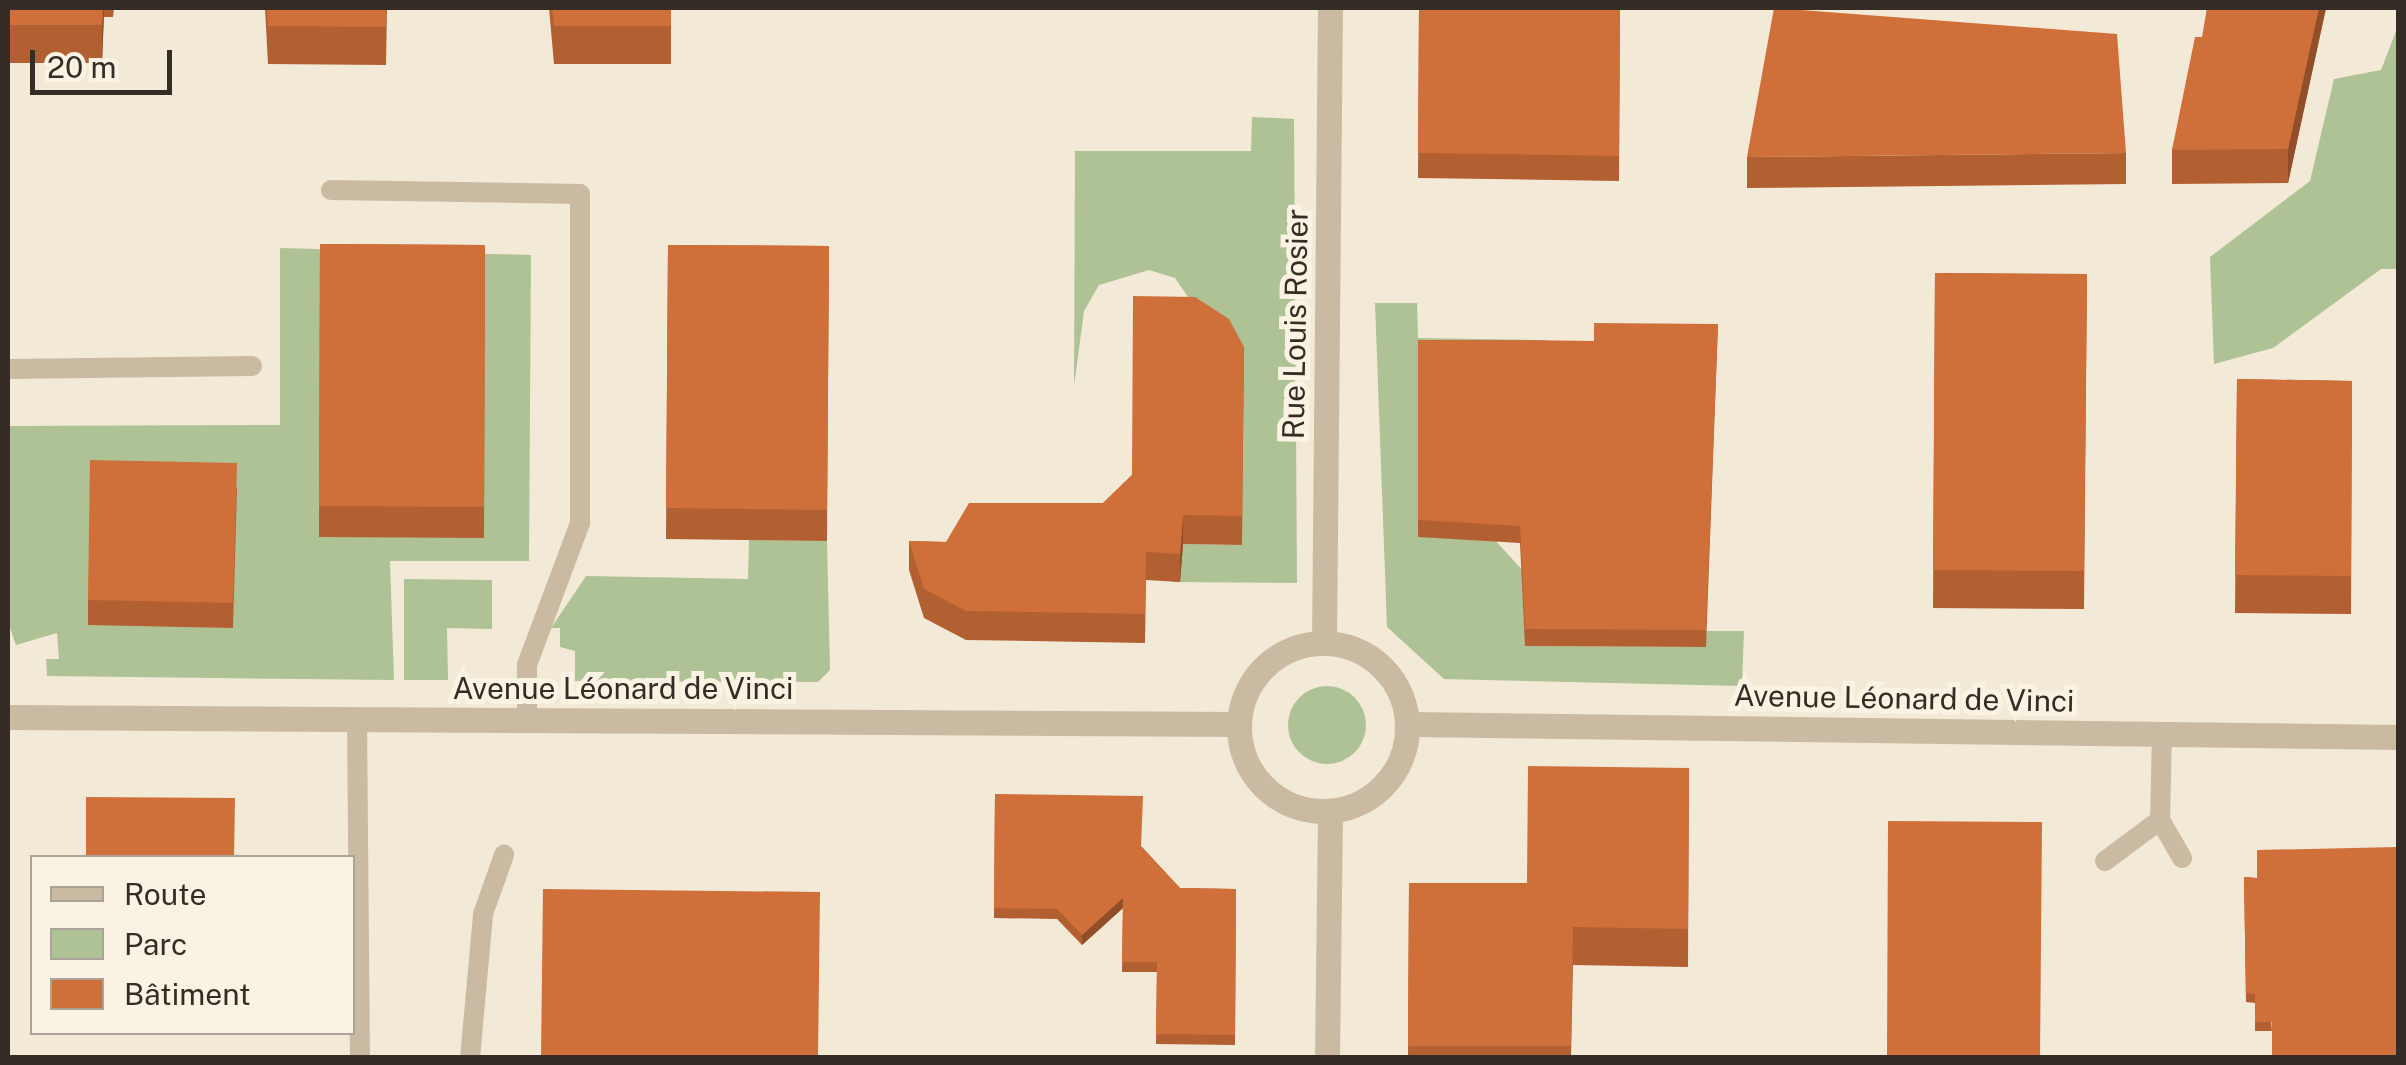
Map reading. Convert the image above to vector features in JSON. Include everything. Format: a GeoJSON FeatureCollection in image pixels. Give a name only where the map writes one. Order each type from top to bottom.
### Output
{"type":"FeatureCollection","features":[{"type":"Feature","properties":{"kind":"street","name":"Rue Louis Rosier"},"geometry":{"type":"LineString","coordinates":[[1324,642],[1330,8]]}},
{"type":"Feature","properties":{"kind":"street"},"geometry":{"type":"LineString","coordinates":[[1324,642],[1383,666],[1409,724],[1387,784],[1330,812],[1301,809],[1265,788],[1242,752],[1238,724],[1265,665],[1324,642]]}},
{"type":"Feature","properties":{"kind":"street","name":"Avenue Léonard de Vinci"},"geometry":{"type":"LineString","coordinates":[[8,717],[1238,724]]}},
{"type":"Feature","properties":{"kind":"street","name":"Avenue Léonard de Vinci"},"geometry":{"type":"LineString","coordinates":[[1409,724],[2398,737]]}},
{"type":"Feature","properties":{"kind":"street"},"geometry":{"type":"LineString","coordinates":[[1326,1058],[1330,812]]}},
{"type":"Feature","properties":{"kind":"lane"},"geometry":{"type":"LineString","coordinates":[[331,190],[580,194],[580,523],[527,665],[527,720]]}},
{"type":"Feature","properties":{"kind":"lane"},"geometry":{"type":"LineString","coordinates":[[8,368],[252,366]]}},
{"type":"Feature","properties":{"kind":"lane"},"geometry":{"type":"LineString","coordinates":[[357,719],[360,1058]]}},
{"type":"Feature","properties":{"kind":"lane"},"geometry":{"type":"LineString","coordinates":[[2162,734],[2160,820],[2182,858]]}},
{"type":"Feature","properties":{"kind":"lane"},"geometry":{"type":"LineString","coordinates":[[2105,861],[2160,820]]}},
{"type":"Feature","properties":{"kind":"lane"},"geometry":{"type":"LineString","coordinates":[[470,1058],[483,914],[504,855]]}},
{"type":"Feature","properties":{"kind":"green space"},"geometry":{"type":"Polygon","coordinates":[[[2398,26],[2398,269],[2381,269],[2273,348],[2214,364],[2210,257],[2310,181],[2334,79],[2381,70],[2398,26]]]}},
{"type":"Feature","properties":{"kind":"green space"},"geometry":{"type":"Polygon","coordinates":[[[1252,117],[1294,119],[1297,583],[1172,582],[1183,544],[1241,545],[1190,300],[1175,278],[1149,270],[1099,285],[1084,311],[1074,386],[1075,151],[1251,151],[1252,117]]]}},
{"type":"Feature","properties":{"kind":"green space"},"geometry":{"type":"Polygon","coordinates":[[[280,248],[531,255],[529,561],[390,561],[394,680],[47,676],[46,659],[59,659],[57,633],[16,645],[10,628],[8,426],[280,425],[280,248]]]}},
{"type":"Feature","properties":{"kind":"green space"},"geometry":{"type":"Polygon","coordinates":[[[1375,303],[1417,303],[1418,338],[1546,340],[1549,395],[1491,536],[1526,574],[1525,646],[1706,647],[1706,631],[1744,631],[1742,686],[1444,679],[1387,627],[1375,303]]]}},
{"type":"Feature","properties":{"kind":"green space"},"geometry":{"type":"Polygon","coordinates":[[[749,540],[827,541],[830,670],[818,682],[575,681],[575,651],[560,647],[560,628],[551,628],[586,576],[748,579],[749,540]]]}},
{"type":"Feature","properties":{"kind":"green space"},"geometry":{"type":"Polygon","coordinates":[[[404,579],[492,580],[492,629],[447,628],[448,680],[404,680],[404,579]]]}},
{"type":"Feature","properties":{"kind":"green space"},"geometry":{"type":"Polygon","coordinates":[[[1327,686],[1355,697],[1366,725],[1355,753],[1327,764],[1299,753],[1288,725],[1299,697],[1327,686]]]}},
{"type":"Feature","properties":{"kind":"building"},"geometry":{"type":"Polygon","coordinates":[[[8,8],[103,8],[102,25],[8,25],[8,8]]]}},
{"type":"Feature","properties":{"kind":"building"},"geometry":{"type":"Polygon","coordinates":[[[267,8],[386,8],[386,27],[268,26],[267,8]]]}},
{"type":"Feature","properties":{"kind":"building"},"geometry":{"type":"Polygon","coordinates":[[[552,8],[671,8],[671,26],[554,26],[552,8]]]}},
{"type":"Feature","properties":{"kind":"building"},"geometry":{"type":"Polygon","coordinates":[[[1419,8],[1620,8],[1619,156],[1418,153],[1419,8]]]}},
{"type":"Feature","properties":{"kind":"building"},"geometry":{"type":"Polygon","coordinates":[[[1774,8],[2117,34],[2126,153],[1747,157],[1774,8]]]}},
{"type":"Feature","properties":{"kind":"building"},"geometry":{"type":"Polygon","coordinates":[[[2207,8],[2319,8],[2288,149],[2172,150],[2195,37],[2202,37],[2207,8]]]}},
{"type":"Feature","properties":{"kind":"building"},"geometry":{"type":"Polygon","coordinates":[[[320,244],[485,245],[484,507],[319,506],[320,244]]]}},
{"type":"Feature","properties":{"kind":"building"},"geometry":{"type":"Polygon","coordinates":[[[668,245],[829,246],[827,510],[666,508],[668,245]]]}},
{"type":"Feature","properties":{"kind":"building"},"geometry":{"type":"Polygon","coordinates":[[[1935,273],[2087,274],[2084,571],[1933,570],[1935,273]]]}},
{"type":"Feature","properties":{"kind":"building"},"geometry":{"type":"Polygon","coordinates":[[[1133,296],[1195,297],[1229,319],[1244,347],[1242,516],[1183,515],[1180,554],[1146,552],[1145,614],[966,611],[924,589],[909,541],[946,542],[969,503],[1103,503],[1132,475],[1133,296]]]}},
{"type":"Feature","properties":{"kind":"building"},"geometry":{"type":"Polygon","coordinates":[[[1594,323],[1718,324],[1706,630],[1525,629],[1520,526],[1418,520],[1418,340],[1594,341],[1594,323]]]}},
{"type":"Feature","properties":{"kind":"building"},"geometry":{"type":"Polygon","coordinates":[[[2237,379],[2352,381],[2351,576],[2235,575],[2237,379]]]}},
{"type":"Feature","properties":{"kind":"building"},"geometry":{"type":"Polygon","coordinates":[[[90,460],[237,463],[233,603],[88,600],[90,460]]]}},
{"type":"Feature","properties":{"kind":"building"},"geometry":{"type":"Polygon","coordinates":[[[1528,766],[1689,768],[1688,929],[1573,927],[1571,1046],[1408,1046],[1409,883],[1527,883],[1528,766]]]}},
{"type":"Feature","properties":{"kind":"building"},"geometry":{"type":"Polygon","coordinates":[[[995,794],[1143,796],[1141,847],[1180,888],[1236,889],[1235,1035],[1156,1034],[1157,962],[1122,962],[1123,898],[1082,935],[1057,909],[994,908],[995,794]]]}},
{"type":"Feature","properties":{"kind":"building"},"geometry":{"type":"Polygon","coordinates":[[[86,797],[235,798],[234,855],[86,855],[86,797]]]}},
{"type":"Feature","properties":{"kind":"building"},"geometry":{"type":"Polygon","coordinates":[[[1888,821],[2042,822],[2040,1058],[1887,1058],[1888,821]]]}},
{"type":"Feature","properties":{"kind":"building"},"geometry":{"type":"Polygon","coordinates":[[[2398,847],[2398,1058],[2272,1058],[2272,1022],[2255,1022],[2255,994],[2246,993],[2244,877],[2257,878],[2257,850],[2398,847]]]}},
{"type":"Feature","properties":{"kind":"building"},"geometry":{"type":"Polygon","coordinates":[[[543,889],[820,892],[818,1058],[541,1058],[543,889]]]}}]}
